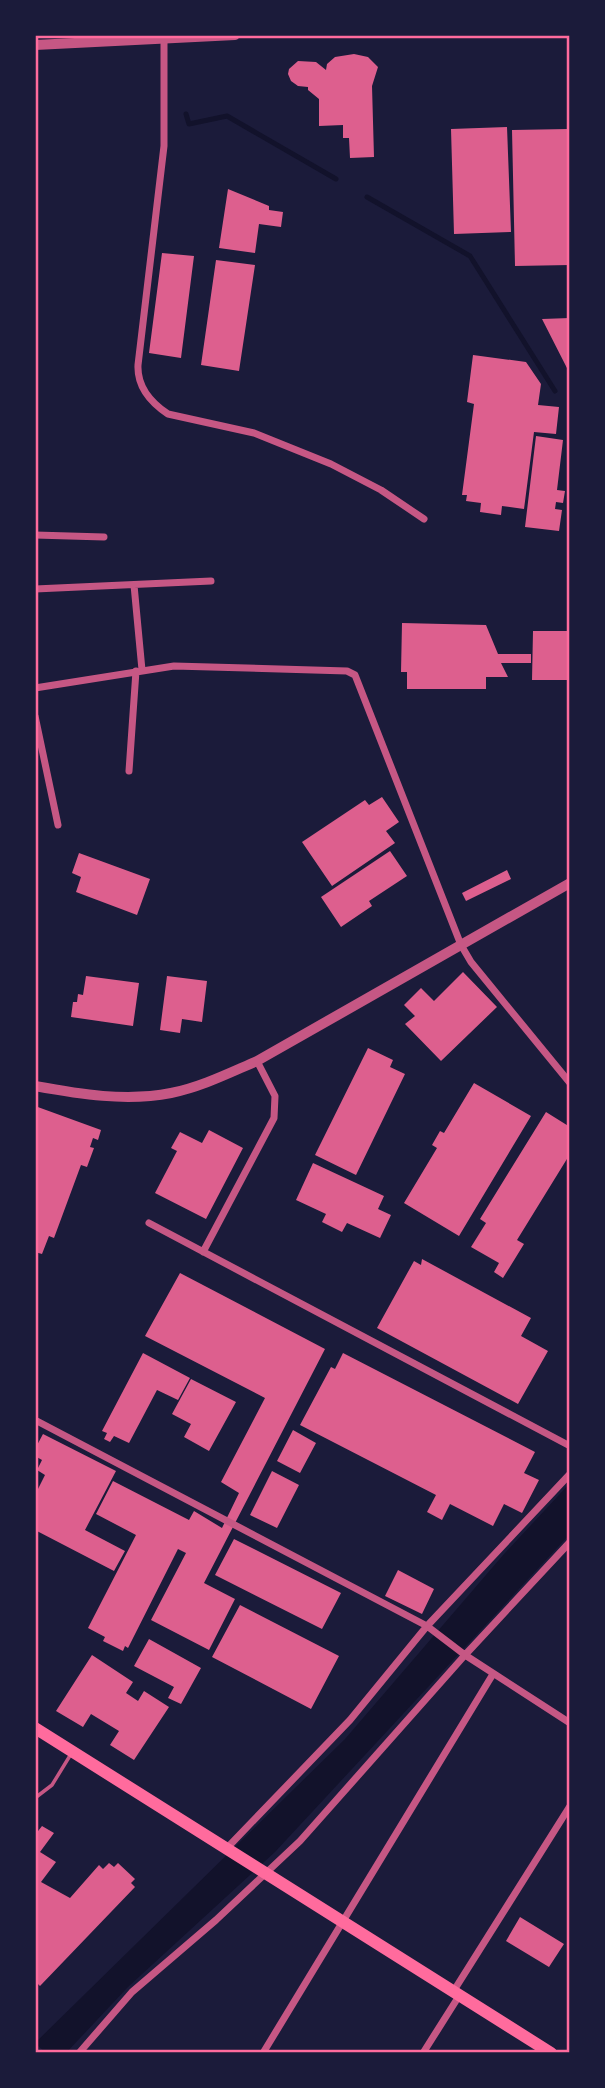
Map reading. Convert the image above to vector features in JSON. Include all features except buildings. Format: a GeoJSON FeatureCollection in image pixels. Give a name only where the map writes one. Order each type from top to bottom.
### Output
{"type":"FeatureCollection","features":[{"type":"Feature","properties":{"kind":"highway"},"geometry":{"type":"LineString","coordinates":[[35,1728],[551,2053]]}},
{"type":"Feature","properties":{"kind":"street"},"geometry":{"type":"LineString","coordinates":[[35,45],[235,35]]}},
{"type":"Feature","properties":{"kind":"street"},"geometry":{"type":"LineString","coordinates":[[164,38],[164,146],[137,374],[143,390],[168,414],[254,433],[331,464],[381,490],[425,519]]}},
{"type":"Feature","properties":{"kind":"street"},"geometry":{"type":"LineString","coordinates":[[35,535],[104,537]]}},
{"type":"Feature","properties":{"kind":"street"},"geometry":{"type":"LineString","coordinates":[[35,589],[211,581]]}},
{"type":"Feature","properties":{"kind":"street"},"geometry":{"type":"LineString","coordinates":[[129,771],[139,670],[135,584]]}},
{"type":"Feature","properties":{"kind":"street"},"geometry":{"type":"LineString","coordinates":[[35,688],[139,670],[187,666],[346,671],[355,675],[461,946],[500,999],[570,1083]]}},
{"type":"Feature","properties":{"kind":"street"},"geometry":{"type":"LineString","coordinates":[[35,716],[58,825]]}},
{"type":"Feature","properties":{"kind":"street"},"geometry":{"type":"LineString","coordinates":[[35,1086],[95,1095],[137,1097],[170,1093],[211,1082],[257,1061],[570,883]]}},
{"type":"Feature","properties":{"kind":"street"},"geometry":{"type":"LineString","coordinates":[[203,1252],[274,1118],[275,1096],[257,1061]]}},
{"type":"Feature","properties":{"kind":"street"},"geometry":{"type":"LineString","coordinates":[[149,1223],[570,1446]]}},
{"type":"Feature","properties":{"kind":"street"},"geometry":{"type":"LineString","coordinates":[[35,1420],[429,1628],[463,1654],[570,1723]]}},
{"type":"Feature","properties":{"kind":"street"},"geometry":{"type":"LineString","coordinates":[[228,1848],[349,1720],[570,1474]]}},
{"type":"Feature","properties":{"kind":"street"},"geometry":{"type":"LineString","coordinates":[[79,2053],[132,1992],[300,1842],[463,1654],[570,1542]]}},
{"type":"Feature","properties":{"kind":"street"},"geometry":{"type":"LineString","coordinates":[[263,2053],[493,1674]]}},
{"type":"Feature","properties":{"kind":"street"},"geometry":{"type":"LineString","coordinates":[[423,2053],[570,1806]]}},
{"type":"Feature","properties":{"kind":"lane"},"geometry":{"type":"LineString","coordinates":[[35,1798],[52,1785],[72,1752]]}},
{"type":"Feature","properties":{"kind":"shaded area"},"geometry":{"type":"Polygon","coordinates":[[[570,1483],[570,1534],[275,1852],[128,1987],[66,2053],[46,2053],[35,2043],[345,1739],[504,1554],[570,1483]]]}},
{"type":"Feature","properties":{"kind":"waterway"},"geometry":{"type":"LineString","coordinates":[[186,114],[189,124],[227,116],[336,179]]}},
{"type":"Feature","properties":{"kind":"waterway"},"geometry":{"type":"LineString","coordinates":[[367,197],[470,256],[555,391]]}}]}
